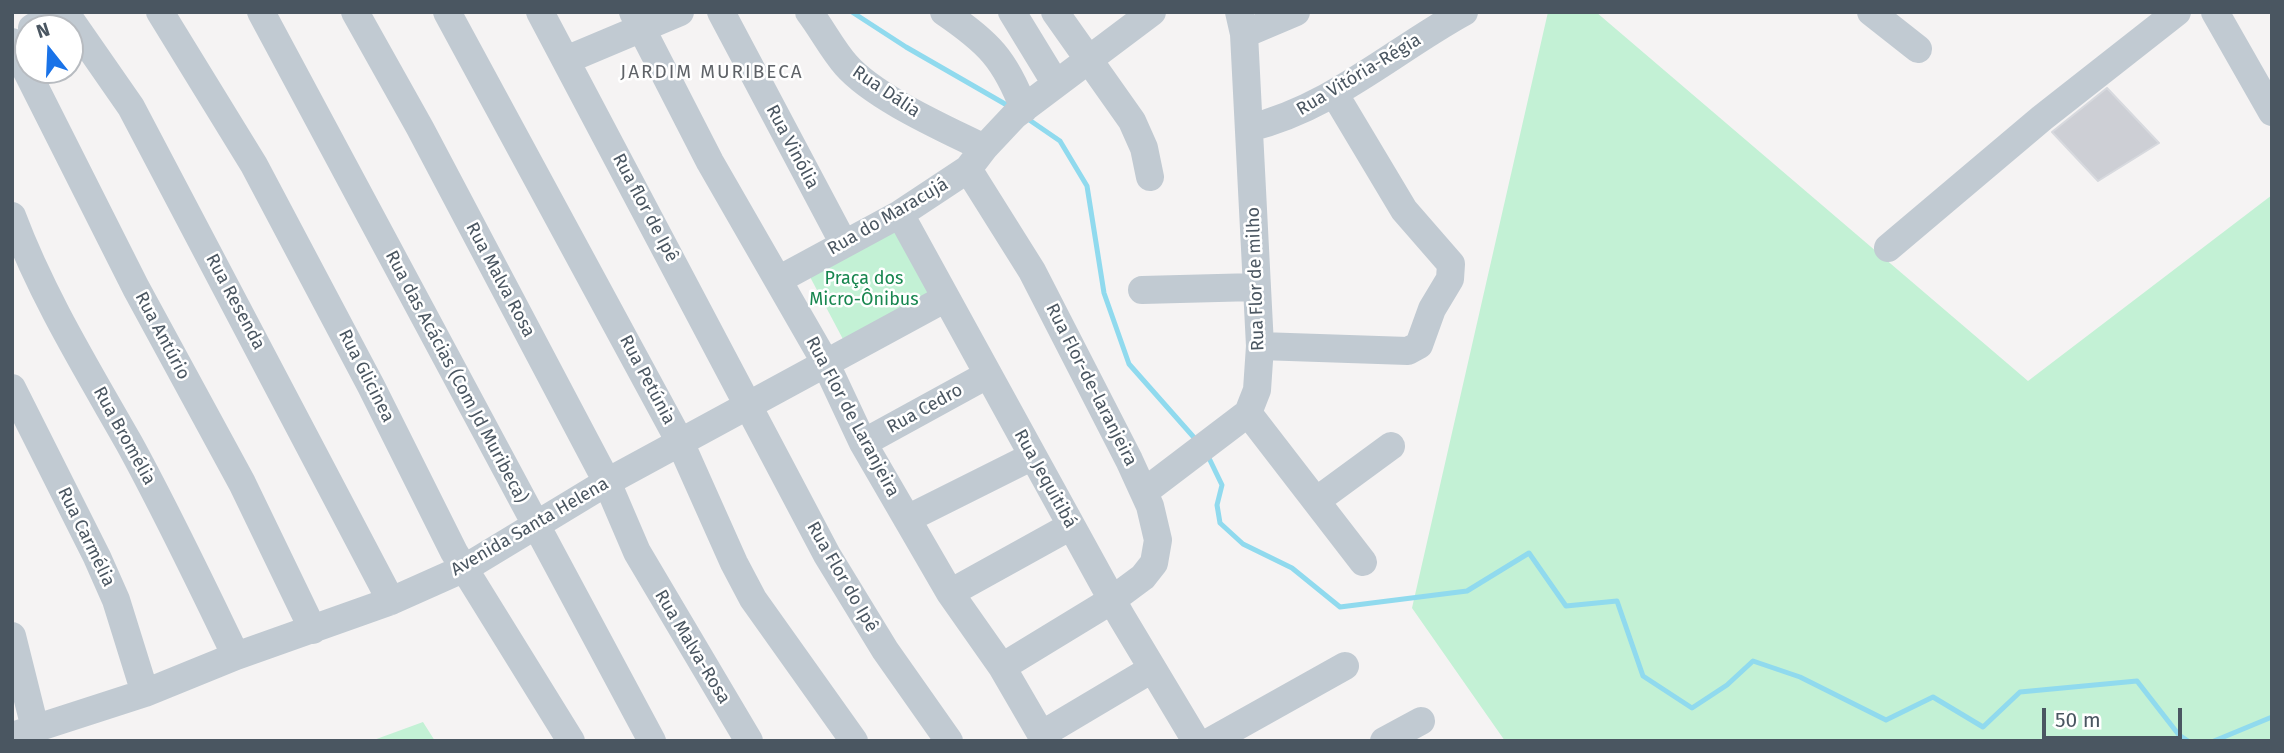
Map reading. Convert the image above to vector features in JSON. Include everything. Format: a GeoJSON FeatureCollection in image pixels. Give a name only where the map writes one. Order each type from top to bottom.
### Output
{"type":"FeatureCollection","features":[{"type":"Feature","properties":{"kind":"street","name":"Rua Resenda"},"geometry":{"type":"LineString","coordinates":[[65,12],[131,107],[391,601]]}},
{"type":"Feature","properties":{"kind":"street","name":"Rua Glicinea"},"geometry":{"type":"LineString","coordinates":[[160,12],[254,164],[371,386],[454,552],[571,741]]}},
{"type":"Feature","properties":{"kind":"street","name":"Rua das Acácias (Com Jd Muribeca)"},"geometry":{"type":"LineString","coordinates":[[261,12],[652,741]]}},
{"type":"Feature","properties":{"kind":"street","name":"Rua Malva Rosa"},"geometry":{"type":"LineString","coordinates":[[355,12],[420,128],[607,482],[637,552]]}},
{"type":"Feature","properties":{"kind":"street","name":"Rua Petúnia"},"geometry":{"type":"LineString","coordinates":[[447,12],[680,442],[753,599],[854,741]]}},
{"type":"Feature","properties":{"kind":"street","name":"Rua flor de Ipê"},"geometry":{"type":"LineString","coordinates":[[540,12],[749,404]]}},
{"type":"Feature","properties":{"kind":"street"},"geometry":{"type":"LineString","coordinates":[[566,60],[637,20],[680,12]]}},
{"type":"Feature","properties":{"kind":"street","name":"Rua Vinólia"},"geometry":{"type":"LineString","coordinates":[[721,12],[844,244]]}},
{"type":"Feature","properties":{"kind":"street","name":"Rua Dália"},"geometry":{"type":"LineString","coordinates":[[809,12],[844,64],[860,79],[908,109],[976,158]]}},
{"type":"Feature","properties":{"kind":"street"},"geometry":{"type":"LineString","coordinates":[[944,12],[969,30],[1006,66],[1020,112]]}},
{"type":"Feature","properties":{"kind":"street"},"geometry":{"type":"LineString","coordinates":[[1012,12],[1056,84]]}},
{"type":"Feature","properties":{"kind":"street"},"geometry":{"type":"LineString","coordinates":[[1055,12],[1132,121],[1144,148],[1150,177]]}},
{"type":"Feature","properties":{"kind":"street"},"geometry":{"type":"LineString","coordinates":[[1242,23],[1296,12]]}},
{"type":"Feature","properties":{"kind":"street"},"geometry":{"type":"LineString","coordinates":[[1871,12],[1918,49]]}},
{"type":"Feature","properties":{"kind":"street"},"geometry":{"type":"LineString","coordinates":[[1888,248],[2042,118],[2177,12]]}},
{"type":"Feature","properties":{"kind":"street","name":"Rua do Maracujá"},"geometry":{"type":"LineString","coordinates":[[778,280],[900,214],[976,158],[1020,112],[1148,13]]}},
{"type":"Feature","properties":{"kind":"street"},"geometry":{"type":"LineString","coordinates":[[2216,13],[2272,112]]}},
{"type":"Feature","properties":{"kind":"street","name":"Rua Vitória-Régia"},"geometry":{"type":"LineString","coordinates":[[1249,128],[1276,122],[1334,93],[1417,42],[1445,17]]}},
{"type":"Feature","properties":{"kind":"street","name":"Rua Flor de Laranjeira"},"geometry":{"type":"LineString","coordinates":[[637,20],[710,162],[825,362],[863,443],[950,593],[1002,667],[1043,738]]}},
{"type":"Feature","properties":{"kind":"street","name":"Rua Flor de milho"},"geometry":{"type":"LineString","coordinates":[[1242,23],[1260,346],[1258,390],[1248,414]]}},
{"type":"Feature","properties":{"kind":"street","name":"Rua Antúrio"},"geometry":{"type":"LineString","coordinates":[[12,41],[136,288],[242,483],[313,630]]}},
{"type":"Feature","properties":{"kind":"street"},"geometry":{"type":"LineString","coordinates":[[1260,346],[1408,351],[1419,345],[1432,310],[1450,279],[1451,264],[1404,210],[1334,93]]}},
{"type":"Feature","properties":{"kind":"street","name":"Rua Flor-de-laranjeira"},"geometry":{"type":"LineString","coordinates":[[976,158],[1144,492],[1158,541],[1154,563],[1143,577],[1112,600],[1002,667]]}},
{"type":"Feature","properties":{"kind":"street","name":"Rua Jequitibá"},"geometry":{"type":"LineString","coordinates":[[900,214],[1112,600],[1196,741]]}},
{"type":"Feature","properties":{"kind":"street","name":"Rua Bromélia"},"geometry":{"type":"LineString","coordinates":[[12,216],[65,331],[130,445],[236,656]]}},
{"type":"Feature","properties":{"kind":"street","name":"Rua Flor de milho"},"geometry":{"type":"LineString","coordinates":[[1142,290],[1256,287]]}},
{"type":"Feature","properties":{"kind":"street","name":"Avenida Santa Helena"},"geometry":{"type":"LineString","coordinates":[[24,732],[145,693],[236,656],[391,601],[465,568],[607,482],[946,298]]}},
{"type":"Feature","properties":{"kind":"street","name":"Rua Cedro"},"geometry":{"type":"LineString","coordinates":[[863,443],[987,375]]}},
{"type":"Feature","properties":{"kind":"street","name":"Rua Carmélia"},"geometry":{"type":"LineString","coordinates":[[12,388],[116,600],[145,693]]}},
{"type":"Feature","properties":{"kind":"street","name":"Rua Flor do Ipê"},"geometry":{"type":"LineString","coordinates":[[749,404],[849,594],[949,741]]}},
{"type":"Feature","properties":{"kind":"street"},"geometry":{"type":"LineString","coordinates":[[1144,492],[1248,414],[1363,562]]}},
{"type":"Feature","properties":{"kind":"street"},"geometry":{"type":"LineString","coordinates":[[1316,502],[1391,446]]}},
{"type":"Feature","properties":{"kind":"street"},"geometry":{"type":"LineString","coordinates":[[907,519],[1032,456]]}},
{"type":"Feature","properties":{"kind":"street"},"geometry":{"type":"LineString","coordinates":[[950,593],[1071,526]]}},
{"type":"Feature","properties":{"kind":"street","name":"Rua Malva-Rosa"},"geometry":{"type":"LineString","coordinates":[[637,552],[749,741]]}},
{"type":"Feature","properties":{"kind":"street"},"geometry":{"type":"LineString","coordinates":[[12,636],[24,732]]}},
{"type":"Feature","properties":{"kind":"street"},"geometry":{"type":"LineString","coordinates":[[1211,741],[1345,666]]}},
{"type":"Feature","properties":{"kind":"street"},"geometry":{"type":"LineString","coordinates":[[1043,738],[1152,669]]}},
{"type":"Feature","properties":{"kind":"street"},"geometry":{"type":"LineString","coordinates":[[1384,741],[1421,721]]}},
{"type":"Feature","properties":{"kind":"green space"},"geometry":{"type":"Polygon","coordinates":[[[1548,12],[1596,12],[2028,381],[2272,195],[2272,741],[1505,741],[1412,608],[1548,12]]]}},
{"type":"Feature","properties":{"kind":"green space","name":"Praça dos Micro-Ônibus"},"geometry":{"type":"Polygon","coordinates":[[[896,230],[933,296],[845,343],[809,275],[896,230]]]}},
{"type":"Feature","properties":{"kind":"green space"},"geometry":{"type":"Polygon","coordinates":[[[423,722],[435,741],[371,741],[423,722]]]}},
{"type":"Feature","properties":{"kind":"building"},"geometry":{"type":"Polygon","coordinates":[[[2107,88],[2159,143],[2098,181],[2052,132],[2107,88]]]}},
{"type":"Feature","properties":{"kind":"waterway"},"geometry":{"type":"LineString","coordinates":[[852,12],[906,47],[1012,108]]}},
{"type":"Feature","properties":{"kind":"waterway"},"geometry":{"type":"LineString","coordinates":[[1025,117],[1060,141],[1087,186],[1104,293],[1129,364],[1198,442]]}},
{"type":"Feature","properties":{"kind":"waterway"},"geometry":{"type":"LineString","coordinates":[[1207,454],[1222,485],[1217,505],[1220,523],[1243,544],[1292,568],[1340,607],[1467,591],[1529,553],[1566,606],[1617,601],[1643,676],[1692,708],[1727,685],[1753,661],[1800,677],[1886,720],[1933,697],[1983,727],[2020,692],[2137,681],[2179,735],[2188,741]]}},
{"type":"Feature","properties":{"kind":"waterway"},"geometry":{"type":"LineString","coordinates":[[2214,741],[2272,717]]}},
{"type":"Feature","properties":{"kind":"district","name":"JARDIM MURIBECA"},"geometry":{"type":"Point","coordinates":[712,73]}}]}
